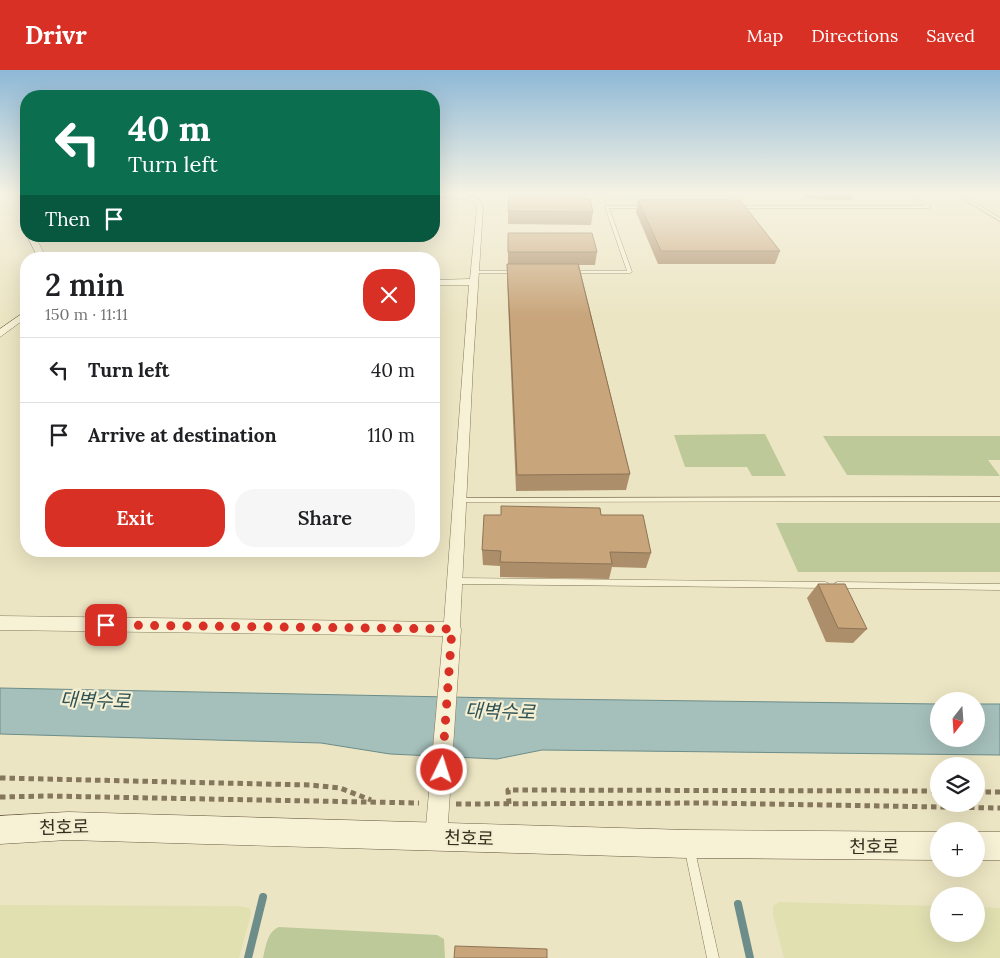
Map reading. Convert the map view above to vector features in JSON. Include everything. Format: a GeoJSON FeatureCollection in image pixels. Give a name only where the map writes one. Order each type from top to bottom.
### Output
{"type":"FeatureCollection","features":[{"type":"Feature","properties":{"kind":"street"},"geometry":{"type":"LineString","coordinates":[[436,837],[449,674],[477,234]]}},
{"type":"Feature","properties":{"kind":"street"},"geometry":{"type":"LineString","coordinates":[[440,281],[474,277]]}},
{"type":"Feature","properties":{"kind":"street"},"geometry":{"type":"LineString","coordinates":[[0,334],[20,319]]}},
{"type":"Feature","properties":{"kind":"street"},"geometry":{"type":"LineString","coordinates":[[0,623],[452,629]]}},
{"type":"Feature","properties":{"kind":"street","name":"천호로"},"geometry":{"type":"LineString","coordinates":[[0,830],[68,826],[688,844],[930,846]]}},
{"type":"Feature","properties":{"kind":"street"},"geometry":{"type":"LineString","coordinates":[[985,846],[1000,846]]}},
{"type":"Feature","properties":{"kind":"lane"},"geometry":{"type":"LineString","coordinates":[[564,272],[630,272],[617,234]]}},
{"type":"Feature","properties":{"kind":"lane"},"geometry":{"type":"LineString","coordinates":[[474,277],[526,272]]}},
{"type":"Feature","properties":{"kind":"lane"},"geometry":{"type":"LineString","coordinates":[[459,500],[1000,499]]}},
{"type":"Feature","properties":{"kind":"lane"},"geometry":{"type":"LineString","coordinates":[[455,581],[1000,587]]}},
{"type":"Feature","properties":{"kind":"lane"},"geometry":{"type":"LineString","coordinates":[[688,844],[713,958]]}},
{"type":"Feature","properties":{"kind":"path"},"geometry":{"type":"LineString","coordinates":[[0,778],[310,786],[340,788],[374,802]]}},
{"type":"Feature","properties":{"kind":"path"},"geometry":{"type":"LineString","coordinates":[[509,804],[508,790],[930,791]]}},
{"type":"Feature","properties":{"kind":"path"},"geometry":{"type":"LineString","coordinates":[[985,792],[1000,792]]}},
{"type":"Feature","properties":{"kind":"path"},"geometry":{"type":"LineString","coordinates":[[0,797],[48,796],[374,802],[440,796],[509,804],[708,804],[1000,808]]}},
{"type":"Feature","properties":{"kind":"green space"},"geometry":{"type":"Polygon","coordinates":[[[765,434],[786,476],[752,476],[747,467],[685,467],[674,435],[765,434]]]}},
{"type":"Feature","properties":{"kind":"green space"},"geometry":{"type":"Polygon","coordinates":[[[823,436],[1000,436],[1000,460],[988,460],[1000,476],[847,475],[823,436]]]}},
{"type":"Feature","properties":{"kind":"green space"},"geometry":{"type":"Polygon","coordinates":[[[776,523],[1000,523],[1000,572],[798,572],[776,523]]]}},
{"type":"Feature","properties":{"kind":"green space"},"geometry":{"type":"Polygon","coordinates":[[[779,902],[930,906],[930,942],[985,942],[985,907],[1000,908],[1000,958],[784,958],[773,915],[773,906],[779,902]]]}},
{"type":"Feature","properties":{"kind":"green space"},"geometry":{"type":"Polygon","coordinates":[[[0,905],[238,906],[250,908],[251,914],[239,958],[0,958],[0,905]]]}},
{"type":"Feature","properties":{"kind":"green space"},"geometry":{"type":"Polygon","coordinates":[[[279,927],[437,935],[444,939],[445,958],[263,958],[269,936],[279,927]]]}},
{"type":"Feature","properties":{"kind":"water","name":"대벽수로"},"geometry":{"type":"Polygon","coordinates":[[[0,688],[549,699],[930,704],[930,748],[985,748],[985,704],[1000,704],[1000,755],[542,750],[497,759],[390,754],[321,743],[0,734],[0,688]]]}},
{"type":"Feature","properties":{"kind":"building"},"geometry":{"type":"Polygon","coordinates":[[[508,234],[592,234],[597,252],[508,252],[508,234]]]}},
{"type":"Feature","properties":{"kind":"building"},"geometry":{"type":"Polygon","coordinates":[[[654,234],[767,234],[780,251],[661,251],[654,234]]]}},
{"type":"Feature","properties":{"kind":"building"},"geometry":{"type":"Polygon","coordinates":[[[507,264],[578,264],[630,474],[517,475],[507,264]]]}},
{"type":"Feature","properties":{"kind":"building"},"geometry":{"type":"Polygon","coordinates":[[[501,506],[600,508],[601,515],[643,515],[651,553],[610,552],[612,564],[500,562],[501,551],[482,550],[484,515],[501,515],[501,506]]]}},
{"type":"Feature","properties":{"kind":"building"},"geometry":{"type":"Polygon","coordinates":[[[818,584],[845,584],[867,629],[838,628],[818,584]]]}},
{"type":"Feature","properties":{"kind":"building"},"geometry":{"type":"Polygon","coordinates":[[[455,946],[547,949],[547,958],[454,958],[455,946]]]}},
{"type":"Feature","properties":{"kind":"waterway"},"geometry":{"type":"LineString","coordinates":[[248,958],[263,897]]}},
{"type":"Feature","properties":{"kind":"waterway"},"geometry":{"type":"LineString","coordinates":[[738,904],[750,958]]}},
{"type":"Feature","properties":{"kind":"route"},"geometry":{"type":"LineString","coordinates":[[106,625],[452,629],[442,770]]}}]}
